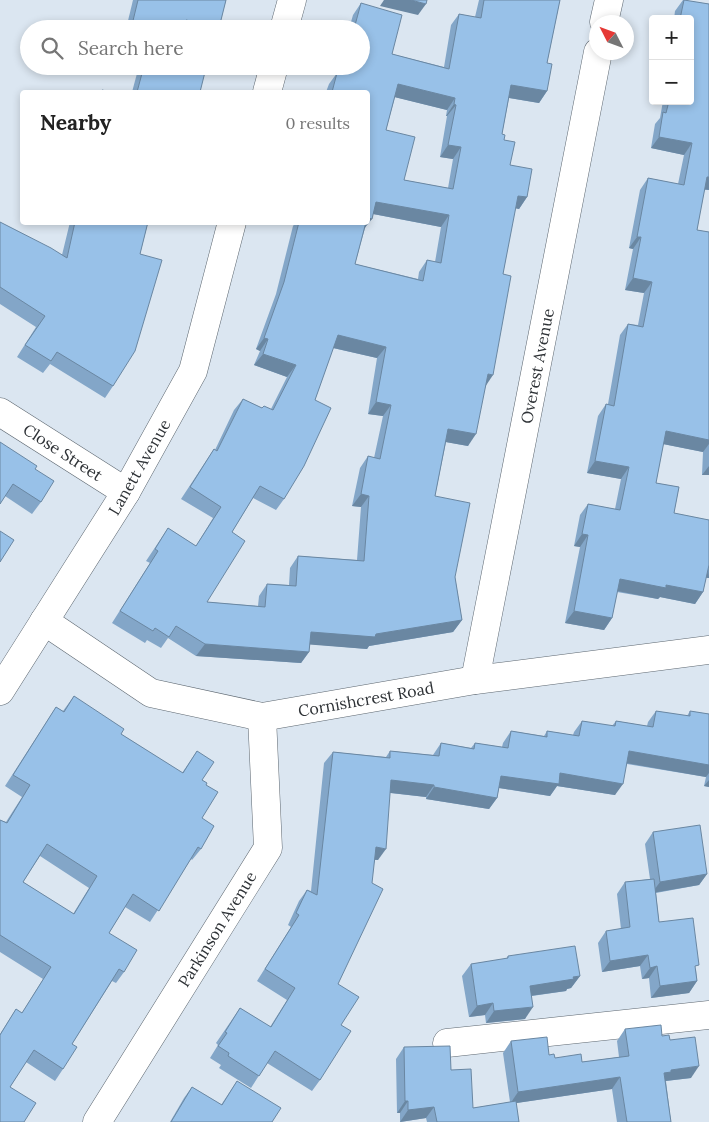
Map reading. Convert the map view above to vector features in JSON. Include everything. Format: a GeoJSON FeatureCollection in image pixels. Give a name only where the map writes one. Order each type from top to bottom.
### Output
{"type":"FeatureCollection","features":[{"type":"Feature","properties":{"kind":"street"},"geometry":{"type":"LineString","coordinates":[[286,20],[292,0]]}},
{"type":"Feature","properties":{"kind":"street"},"geometry":{"type":"LineString","coordinates":[[606,15],[609,0]]}},
{"type":"Feature","properties":{"kind":"street","name":"Overest Avenue"},"geometry":{"type":"LineString","coordinates":[[475,680],[596,60]]}},
{"type":"Feature","properties":{"kind":"street"},"geometry":{"type":"LineString","coordinates":[[268,90],[272,75]]}},
{"type":"Feature","properties":{"kind":"street","name":"Lanett Avenue"},"geometry":{"type":"LineString","coordinates":[[0,692],[126,492],[192,371],[231,225]]}},
{"type":"Feature","properties":{"kind":"street","name":"Close Street"},"geometry":{"type":"LineString","coordinates":[[0,412],[126,492]]}},
{"type":"Feature","properties":{"kind":"street","name":"Cornishcrest Road"},"geometry":{"type":"LineString","coordinates":[[44,621],[151,693],[262,717],[475,680],[709,650]]}},
{"type":"Feature","properties":{"kind":"street","name":"Parkinson Avenue"},"geometry":{"type":"LineString","coordinates":[[96,1122],[268,848],[262,717]]}},
{"type":"Feature","properties":{"kind":"street"},"geometry":{"type":"LineString","coordinates":[[447,1043],[709,1015]]}},
{"type":"Feature","properties":{"kind":"building"},"geometry":{"type":"Polygon","coordinates":[[[138,0],[226,0],[221,20],[133,20],[138,0]]]}},
{"type":"Feature","properties":{"kind":"building"},"geometry":{"type":"Polygon","coordinates":[[[411,0],[427,0],[426,4],[411,0]]]}},
{"type":"Feature","properties":{"kind":"building"},"geometry":{"type":"Polygon","coordinates":[[[484,0],[560,0],[547,63],[552,64],[547,91],[511,85],[502,134],[505,135],[504,140],[515,142],[510,165],[532,169],[527,197],[518,196],[503,274],[511,276],[493,375],[488,374],[476,434],[448,429],[435,496],[470,503],[455,577],[462,620],[376,634],[375,637],[311,632],[309,652],[205,644],[176,626],[169,637],[155,628],[153,631],[120,611],[158,551],[155,549],[168,528],[196,546],[221,507],[190,487],[214,449],[217,451],[243,399],[262,408],[264,406],[273,410],[296,365],[263,354],[268,339],[264,338],[284,282],[298,225],[365,225],[355,264],[423,281],[427,260],[441,263],[449,215],[376,202],[372,219],[370,218],[370,90],[333,90],[336,75],[370,75],[370,20],[356,20],[361,3],[402,15],[392,54],[449,69],[459,14],[481,18],[484,0]],[[398,84],[386,130],[415,137],[404,180],[453,189],[461,147],[448,145],[456,105],[454,104],[455,98],[398,84]],[[338,335],[315,400],[331,408],[304,466],[284,499],[260,486],[232,532],[245,541],[207,602],[265,607],[267,584],[296,586],[298,556],[364,561],[369,496],[361,494],[368,456],[380,459],[391,405],[376,402],[386,347],[338,335]]]}},
{"type":"Feature","properties":{"kind":"building"},"geometry":{"type":"Polygon","coordinates":[[[684,0],[709,4],[709,177],[707,177],[697,230],[709,232],[709,440],[666,431],[656,483],[679,487],[674,513],[709,520],[709,565],[703,592],[666,585],[666,588],[620,579],[612,618],[574,611],[588,535],[582,534],[588,504],[620,510],[629,467],[595,461],[606,404],[614,406],[628,324],[643,327],[652,282],[633,278],[641,237],[637,237],[648,178],[684,185],[692,143],[659,137],[663,112],[666,113],[668,105],[694,105],[694,15],[681,15],[684,0]]]}},
{"type":"Feature","properties":{"kind":"building"},"geometry":{"type":"Polygon","coordinates":[[[142,75],[204,75],[200,90],[138,90],[142,75]]]}},
{"type":"Feature","properties":{"kind":"building"},"geometry":{"type":"Polygon","coordinates":[[[0,222],[67,258],[74,225],[147,225],[140,254],[162,260],[135,351],[113,386],[57,352],[51,361],[25,345],[45,316],[0,287],[0,222]]]}},
{"type":"Feature","properties":{"kind":"building"},"geometry":{"type":"Polygon","coordinates":[[[0,442],[37,466],[35,469],[54,481],[41,502],[13,484],[0,504],[0,442]]]}},
{"type":"Feature","properties":{"kind":"building"},"geometry":{"type":"Polygon","coordinates":[[[0,531],[14,540],[0,562],[0,531]]]}},
{"type":"Feature","properties":{"kind":"building"},"geometry":{"type":"Polygon","coordinates":[[[74,696],[124,729],[121,734],[183,773],[197,751],[214,762],[202,780],[207,783],[206,785],[218,792],[202,818],[214,826],[201,849],[198,847],[159,911],[133,894],[109,933],[137,950],[124,972],[119,969],[72,1044],[77,1047],[63,1069],[34,1050],[10,1087],[36,1103],[24,1122],[0,1122],[0,1035],[16,1009],[22,1013],[51,967],[0,935],[0,820],[7,823],[30,785],[13,775],[56,707],[64,712],[74,696]],[[47,844],[23,882],[74,914],[97,876],[47,844]]]}},
{"type":"Feature","properties":{"kind":"building"},"geometry":{"type":"Polygon","coordinates":[[[656,711],[690,716],[690,711],[709,714],[709,765],[629,751],[623,784],[560,773],[559,784],[501,776],[497,798],[434,787],[434,785],[391,780],[386,849],[376,847],[372,883],[383,889],[338,984],[359,997],[341,1025],[351,1031],[320,1080],[275,1051],[259,1076],[228,1056],[229,1053],[218,1046],[240,1008],[271,1027],[295,988],[265,969],[299,915],[296,913],[307,890],[317,895],[333,752],[390,758],[390,751],[439,756],[441,743],[474,749],[475,743],[508,748],[511,731],[547,737],[547,731],[579,736],[582,721],[615,726],[616,721],[653,727],[656,711]]]}},
{"type":"Feature","properties":{"kind":"building"},"geometry":{"type":"Polygon","coordinates":[[[700,825],[707,874],[660,882],[653,832],[700,825]]]}},
{"type":"Feature","properties":{"kind":"building"},"geometry":{"type":"Polygon","coordinates":[[[654,879],[659,922],[693,918],[699,965],[695,966],[697,981],[660,986],[657,966],[650,968],[648,955],[610,961],[606,931],[630,927],[625,882],[654,879]]]}},
{"type":"Feature","properties":{"kind":"building"},"geometry":{"type":"Polygon","coordinates":[[[575,946],[580,976],[573,977],[574,979],[530,986],[533,1007],[494,1011],[493,1003],[477,1006],[471,964],[508,958],[508,956],[575,946]]]}},
{"type":"Feature","properties":{"kind":"building"},"geometry":{"type":"Polygon","coordinates":[[[661,1025],[662,1036],[669,1035],[670,1040],[695,1037],[699,1066],[671,1070],[671,1072],[664,1073],[671,1122],[627,1122],[620,1077],[518,1092],[511,1041],[547,1037],[549,1055],[554,1054],[555,1058],[581,1054],[582,1062],[629,1056],[625,1029],[661,1025]]]}},
{"type":"Feature","properties":{"kind":"building"},"geometry":{"type":"Polygon","coordinates":[[[450,1046],[451,1070],[471,1069],[473,1108],[516,1101],[519,1122],[437,1122],[434,1107],[408,1110],[408,1101],[405,1101],[404,1047],[450,1046]]]}},
{"type":"Feature","properties":{"kind":"building"},"geometry":{"type":"Polygon","coordinates":[[[237,1081],[281,1108],[272,1122],[171,1122],[192,1087],[222,1105],[237,1081]]]}}]}
